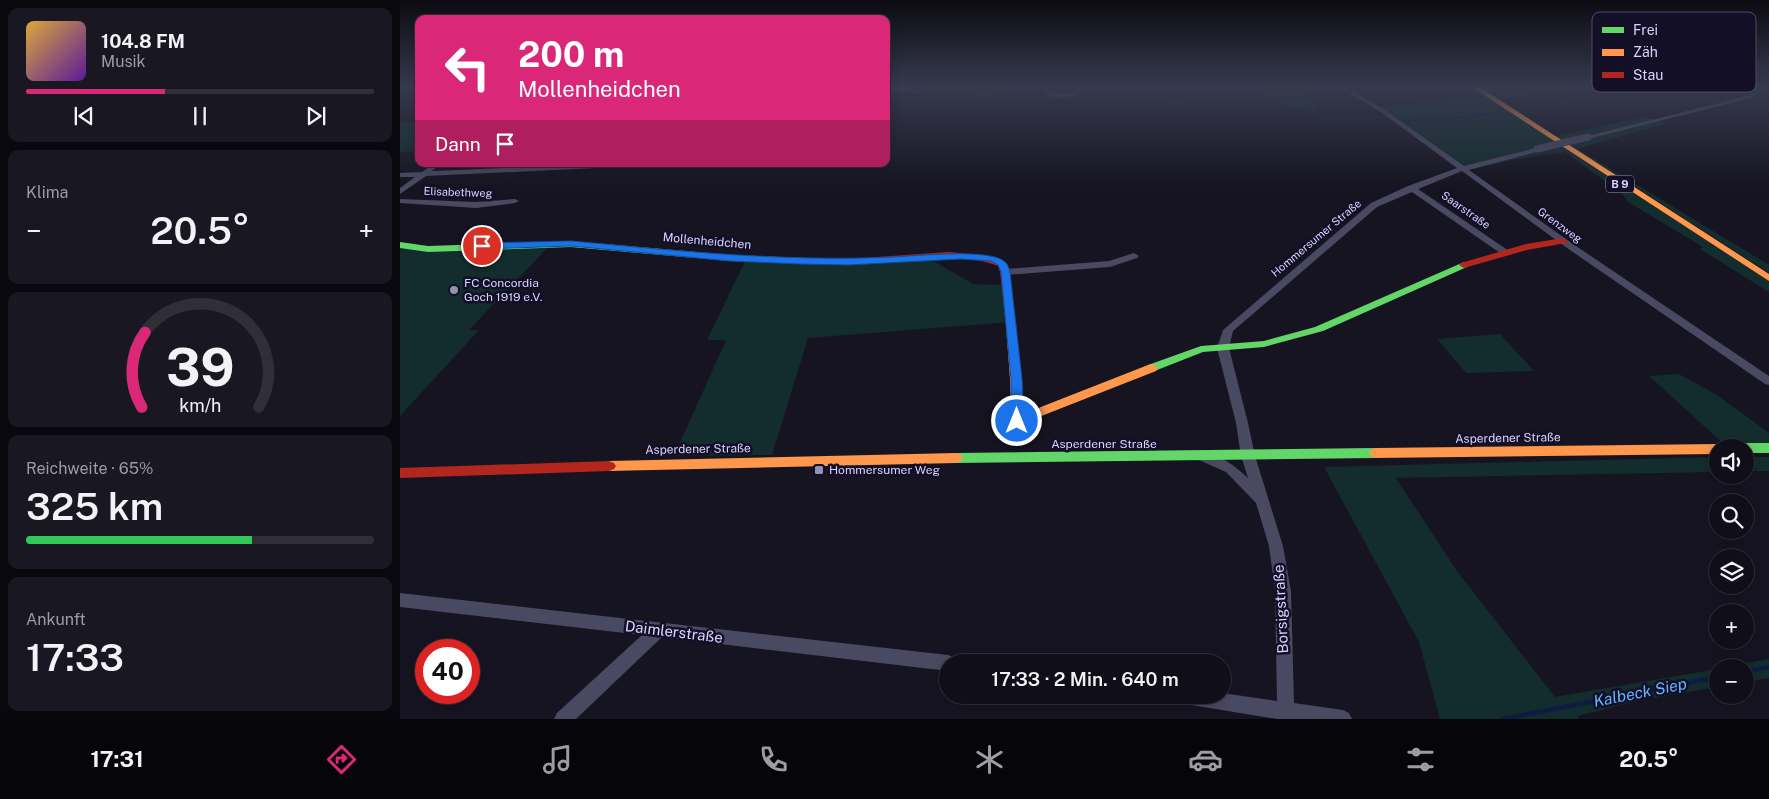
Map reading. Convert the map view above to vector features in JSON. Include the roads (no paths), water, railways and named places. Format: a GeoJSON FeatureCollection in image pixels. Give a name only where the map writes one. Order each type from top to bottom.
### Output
{"type":"FeatureCollection","features":[{"type":"Feature","properties":{"kind":"main road","name":"B 9"},"geometry":{"type":"LineString","coordinates":[[1524,120],[1769,278]]}},
{"type":"Feature","properties":{"kind":"main road"},"geometry":{"type":"LineString","coordinates":[[1005,272],[1016,379],[1017,421],[1201,350],[1264,344],[1318,329],[1440,274],[1506,252],[1563,241]]}},
{"type":"Feature","properties":{"kind":"main road","name":"Mollenheidchen"},"geometry":{"type":"LineString","coordinates":[[400,245],[428,249],[571,244],[730,258],[848,262],[961,256],[994,259],[1002,264],[1005,272]]}},
{"type":"Feature","properties":{"kind":"main road"},"geometry":{"type":"LineString","coordinates":[[1754,448],[1769,448]]}},
{"type":"Feature","properties":{"kind":"main road","name":"Asperdener Straße"},"geometry":{"type":"LineString","coordinates":[[400,473],[654,464],[892,459],[1709,449]]}},
{"type":"Feature","properties":{"kind":"street","name":"Grenzweg"},"geometry":{"type":"LineString","coordinates":[[1395,120],[1563,241],[1769,381]]}},
{"type":"Feature","properties":{"kind":"street","name":"Hommersumer Straße"},"geometry":{"type":"LineString","coordinates":[[1223,348],[1228,330],[1374,206],[1411,188],[1463,168],[1660,120]]}},
{"type":"Feature","properties":{"kind":"street"},"geometry":{"type":"LineString","coordinates":[[400,192],[433,167]]}},
{"type":"Feature","properties":{"kind":"street"},"geometry":{"type":"LineString","coordinates":[[400,175],[579,167]]}},
{"type":"Feature","properties":{"kind":"street","name":"Saarstraße"},"geometry":{"type":"LineString","coordinates":[[1411,188],[1428,197],[1506,252]]}},
{"type":"Feature","properties":{"kind":"street","name":"Elisabethweg"},"geometry":{"type":"LineString","coordinates":[[400,201],[476,205],[515,201]]}},
{"type":"Feature","properties":{"kind":"street"},"geometry":{"type":"LineString","coordinates":[[1005,272],[1110,264],[1134,256]]}},
{"type":"Feature","properties":{"kind":"street"},"geometry":{"type":"LineString","coordinates":[[1223,348],[1242,423],[1248,456]]}},
{"type":"Feature","properties":{"kind":"street","name":"Borsigstraße"},"geometry":{"type":"LineString","coordinates":[[1204,456],[1231,470],[1263,502]]}},
{"type":"Feature","properties":{"kind":"street","name":"Borsigstraße"},"geometry":{"type":"LineString","coordinates":[[1248,456],[1276,546],[1283,591],[1286,714]]}},
{"type":"Feature","properties":{"kind":"street","name":"Daimlerstraße"},"geometry":{"type":"LineString","coordinates":[[400,600],[939,662]]}},
{"type":"Feature","properties":{"kind":"street"},"geometry":{"type":"LineString","coordinates":[[563,719],[659,630]]}},
{"type":"Feature","properties":{"kind":"street"},"geometry":{"type":"LineString","coordinates":[[1230,704],[1286,714],[1343,719]]}},
{"type":"Feature","properties":{"kind":"waterway"},"geometry":{"type":"LineString","coordinates":[[1318,120],[1329,120]]}},
{"type":"Feature","properties":{"kind":"waterway"},"geometry":{"type":"LineString","coordinates":[[1399,120],[1425,120]]}},
{"type":"Feature","properties":{"kind":"waterway","name":"Kalbeck Siep"},"geometry":{"type":"LineString","coordinates":[[1754,670],[1769,667]]}},
{"type":"Feature","properties":{"kind":"waterway","name":"Kalbeck Siep"},"geometry":{"type":"LineString","coordinates":[[1503,719],[1709,679]]}},
{"type":"Feature","properties":{"kind":"place","name":"FC Concordia Goch 1919 e.V."},"geometry":{"type":"Point","coordinates":[454,290]}},
{"type":"Feature","properties":{"kind":"place","name":"Hommersumer Weg"},"geometry":{"type":"Point","coordinates":[819,470]}}]}
